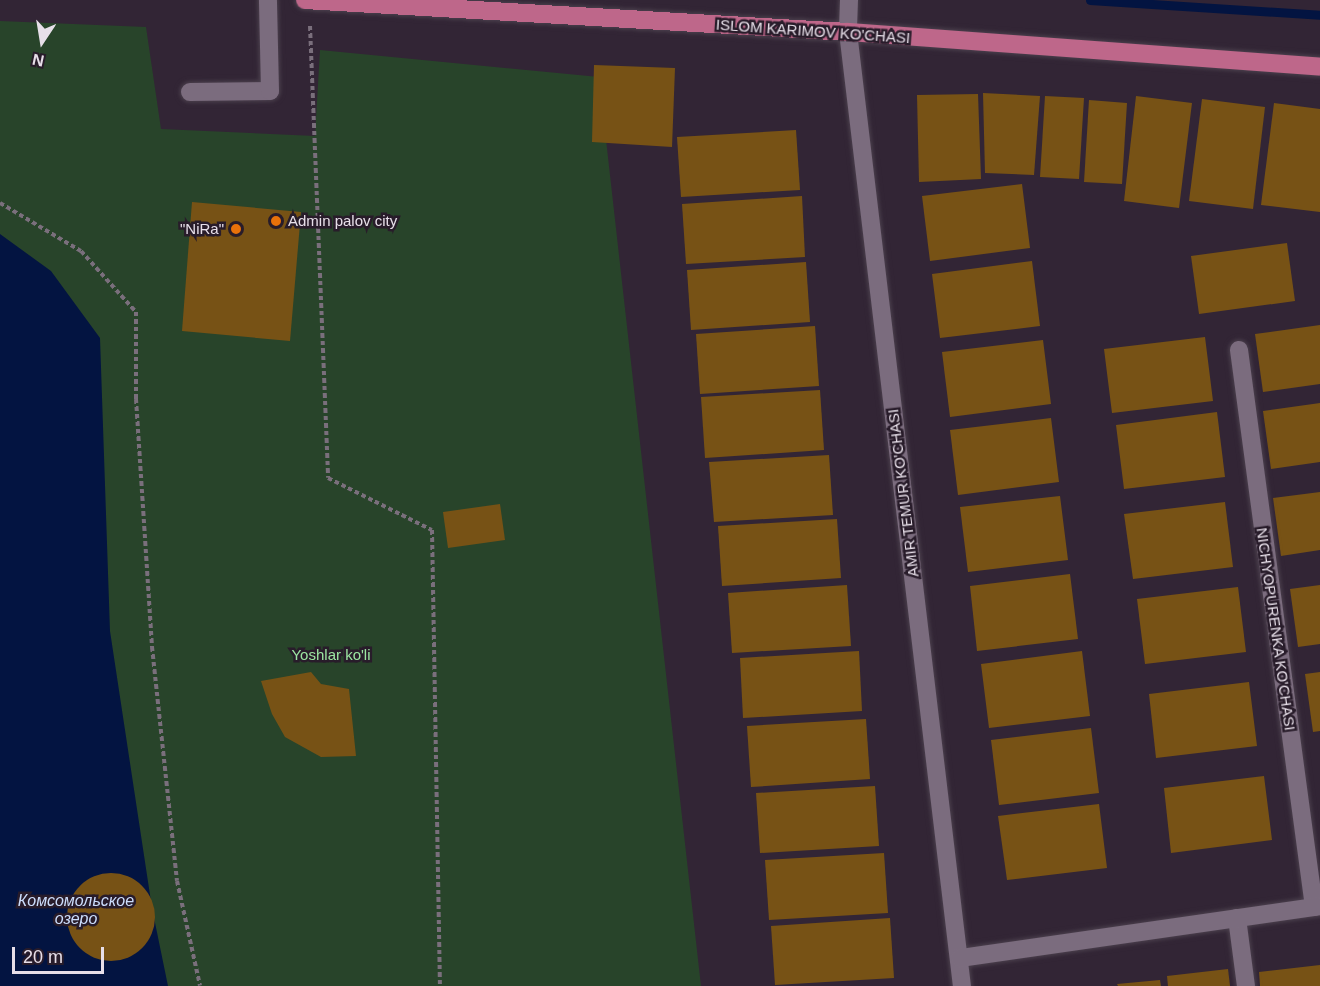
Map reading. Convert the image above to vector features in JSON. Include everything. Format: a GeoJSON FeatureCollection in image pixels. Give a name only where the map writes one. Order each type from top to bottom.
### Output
{"type":"FeatureCollection","features":[{"type":"Feature","properties":{"kind":"main road","name":"ISLOM KARIMOV KO'CHASI"},"geometry":{"type":"LineString","coordinates":[[305,0],[848,32],[1320,67]]}},
{"type":"Feature","properties":{"kind":"street"},"geometry":{"type":"LineString","coordinates":[[190,92],[270,91],[268,0]]}},
{"type":"Feature","properties":{"kind":"street","name":"AMIR TEMUR KO'CHASI"},"geometry":{"type":"LineString","coordinates":[[849,0],[848,32],[962,986]]}},
{"type":"Feature","properties":{"kind":"street","name":"NICHYOPURENKA KO'CHASI"},"geometry":{"type":"LineString","coordinates":[[960,958],[1317,906],[1239,350]]}},
{"type":"Feature","properties":{"kind":"street"},"geometry":{"type":"LineString","coordinates":[[1237,918],[1246,986]]}},
{"type":"Feature","properties":{"kind":"path"},"geometry":{"type":"LineString","coordinates":[[310,26],[328,478],[432,530],[440,986]]}},
{"type":"Feature","properties":{"kind":"path"},"geometry":{"type":"LineString","coordinates":[[0,203],[81,251],[136,312],[136,399],[152,647],[177,881],[200,986]]}},
{"type":"Feature","properties":{"kind":"green space","name":"Yoshlar ko'li"},"geometry":{"type":"Polygon","coordinates":[[[0,21],[146,27],[161,129],[315,136],[320,50],[599,77],[701,986],[0,986],[0,21]]]}},
{"type":"Feature","properties":{"kind":"water","name":"Комсомольское озеро"},"geometry":{"type":"Polygon","coordinates":[[[0,234],[51,271],[100,338],[110,631],[152,908],[168,986],[0,986],[0,234]]]}},
{"type":"Feature","properties":{"kind":"building"},"geometry":{"type":"Polygon","coordinates":[[[594,65],[675,68],[672,147],[592,142],[594,65]]]}},
{"type":"Feature","properties":{"kind":"building"},"geometry":{"type":"Polygon","coordinates":[[[983,93],[1040,96],[1034,175],[985,173],[983,93]]]}},
{"type":"Feature","properties":{"kind":"building"},"geometry":{"type":"Polygon","coordinates":[[[978,94],[981,179],[919,182],[917,95],[978,94]]]}},
{"type":"Feature","properties":{"kind":"building"},"geometry":{"type":"Polygon","coordinates":[[[1045,96],[1084,98],[1079,179],[1040,177],[1045,96]]]}},
{"type":"Feature","properties":{"kind":"building"},"geometry":{"type":"Polygon","coordinates":[[[1136,96],[1192,103],[1179,208],[1124,201],[1136,96]]]}},
{"type":"Feature","properties":{"kind":"building"},"geometry":{"type":"Polygon","coordinates":[[[1202,99],[1265,107],[1253,209],[1189,201],[1202,99]]]}},
{"type":"Feature","properties":{"kind":"building"},"geometry":{"type":"Polygon","coordinates":[[[1089,100],[1127,103],[1122,184],[1084,182],[1089,100]]]}},
{"type":"Feature","properties":{"kind":"building"},"geometry":{"type":"Polygon","coordinates":[[[1274,103],[1320,109],[1320,212],[1261,205],[1274,103]]]}},
{"type":"Feature","properties":{"kind":"building"},"geometry":{"type":"Polygon","coordinates":[[[796,130],[800,190],[681,197],[677,137],[796,130]]]}},
{"type":"Feature","properties":{"kind":"building"},"geometry":{"type":"Polygon","coordinates":[[[1022,184],[1030,248],[930,261],[922,196],[1022,184]]]}},
{"type":"Feature","properties":{"kind":"building"},"geometry":{"type":"Polygon","coordinates":[[[802,196],[805,257],[686,264],[682,204],[802,196]]]}},
{"type":"Feature","properties":{"kind":"building"},"geometry":{"type":"Polygon","coordinates":[[[192,202],[301,212],[290,341],[182,331],[192,202]]]}},
{"type":"Feature","properties":{"kind":"building"},"geometry":{"type":"Polygon","coordinates":[[[1287,243],[1295,301],[1199,314],[1191,256],[1287,243]]]}},
{"type":"Feature","properties":{"kind":"building"},"geometry":{"type":"Polygon","coordinates":[[[1032,261],[1040,326],[940,338],[932,274],[1032,261]]]}},
{"type":"Feature","properties":{"kind":"building"},"geometry":{"type":"Polygon","coordinates":[[[806,262],[810,322],[691,330],[687,270],[806,262]]]}},
{"type":"Feature","properties":{"kind":"building"},"geometry":{"type":"Polygon","coordinates":[[[1320,325],[1320,384],[1263,392],[1255,334],[1320,325]]]}},
{"type":"Feature","properties":{"kind":"building"},"geometry":{"type":"Polygon","coordinates":[[[815,326],[819,386],[700,394],[696,334],[815,326]]]}},
{"type":"Feature","properties":{"kind":"building"},"geometry":{"type":"Polygon","coordinates":[[[1205,337],[1213,401],[1112,413],[1104,349],[1205,337]]]}},
{"type":"Feature","properties":{"kind":"building"},"geometry":{"type":"Polygon","coordinates":[[[1043,340],[1051,404],[950,417],[942,352],[1043,340]]]}},
{"type":"Feature","properties":{"kind":"building"},"geometry":{"type":"Polygon","coordinates":[[[820,390],[824,450],[705,458],[701,397],[820,390]]]}},
{"type":"Feature","properties":{"kind":"building"},"geometry":{"type":"Polygon","coordinates":[[[1320,403],[1320,462],[1271,469],[1263,411],[1320,403]]]}},
{"type":"Feature","properties":{"kind":"building"},"geometry":{"type":"Polygon","coordinates":[[[1217,412],[1225,477],[1124,489],[1116,425],[1217,412]]]}},
{"type":"Feature","properties":{"kind":"building"},"geometry":{"type":"Polygon","coordinates":[[[1051,418],[1059,482],[958,495],[950,430],[1051,418]]]}},
{"type":"Feature","properties":{"kind":"building"},"geometry":{"type":"Polygon","coordinates":[[[829,455],[833,515],[714,522],[709,462],[829,455]]]}},
{"type":"Feature","properties":{"kind":"building"},"geometry":{"type":"Polygon","coordinates":[[[1320,492],[1320,550],[1281,556],[1273,498],[1320,492]]]}},
{"type":"Feature","properties":{"kind":"building"},"geometry":{"type":"Polygon","coordinates":[[[1060,496],[1068,560],[968,572],[960,507],[1060,496]]]}},
{"type":"Feature","properties":{"kind":"building"},"geometry":{"type":"Polygon","coordinates":[[[1225,502],[1233,567],[1133,579],[1124,514],[1225,502]]]}},
{"type":"Feature","properties":{"kind":"building"},"geometry":{"type":"Polygon","coordinates":[[[500,504],[505,540],[448,548],[443,512],[500,504]]]}},
{"type":"Feature","properties":{"kind":"building"},"geometry":{"type":"Polygon","coordinates":[[[837,519],[841,578],[722,586],[718,526],[837,519]]]}},
{"type":"Feature","properties":{"kind":"building"},"geometry":{"type":"Polygon","coordinates":[[[1070,574],[1078,639],[977,651],[970,586],[1070,574]]]}},
{"type":"Feature","properties":{"kind":"building"},"geometry":{"type":"Polygon","coordinates":[[[847,585],[851,646],[732,653],[728,593],[847,585]]]}},
{"type":"Feature","properties":{"kind":"building"},"geometry":{"type":"Polygon","coordinates":[[[1320,585],[1320,644],[1298,647],[1290,589],[1320,585]]]}},
{"type":"Feature","properties":{"kind":"building"},"geometry":{"type":"Polygon","coordinates":[[[1238,587],[1246,652],[1145,664],[1137,599],[1238,587]]]}},
{"type":"Feature","properties":{"kind":"building"},"geometry":{"type":"Polygon","coordinates":[[[859,651],[862,711],[743,718],[740,658],[859,651]]]}},
{"type":"Feature","properties":{"kind":"building"},"geometry":{"type":"Polygon","coordinates":[[[1082,651],[1090,716],[989,728],[981,664],[1082,651]]]}},
{"type":"Feature","properties":{"kind":"building"},"geometry":{"type":"Polygon","coordinates":[[[311,672],[321,684],[349,689],[356,756],[321,757],[285,737],[272,714],[261,681],[311,672]]]}},
{"type":"Feature","properties":{"kind":"building"},"geometry":{"type":"Polygon","coordinates":[[[1320,672],[1320,731],[1313,732],[1305,674],[1320,672]]]}},
{"type":"Feature","properties":{"kind":"building"},"geometry":{"type":"Polygon","coordinates":[[[1249,682],[1257,746],[1156,758],[1149,694],[1249,682]]]}},
{"type":"Feature","properties":{"kind":"building"},"geometry":{"type":"Polygon","coordinates":[[[866,719],[870,779],[751,787],[747,726],[866,719]]]}},
{"type":"Feature","properties":{"kind":"building"},"geometry":{"type":"Polygon","coordinates":[[[1091,728],[1099,793],[999,805],[991,740],[1091,728]]]}},
{"type":"Feature","properties":{"kind":"building"},"geometry":{"type":"Polygon","coordinates":[[[1264,776],[1272,840],[1171,853],[1164,788],[1264,776]]]}},
{"type":"Feature","properties":{"kind":"building"},"geometry":{"type":"Polygon","coordinates":[[[875,786],[879,846],[760,853],[756,793],[875,786]]]}},
{"type":"Feature","properties":{"kind":"building"},"geometry":{"type":"Polygon","coordinates":[[[1099,804],[1107,868],[1007,880],[998,816],[1099,804]]]}},
{"type":"Feature","properties":{"kind":"building"},"geometry":{"type":"Polygon","coordinates":[[[884,853],[888,913],[769,920],[765,860],[884,853]]]}},
{"type":"Feature","properties":{"kind":"building"},"geometry":{"type":"Polygon","coordinates":[[[111,873],[128,876],[142,886],[152,900],[155,917],[152,934],[142,948],[128,958],[111,961],[94,958],[80,948],[70,934],[67,917],[70,900],[80,886],[94,876],[111,873]]]}},
{"type":"Feature","properties":{"kind":"building"},"geometry":{"type":"Polygon","coordinates":[[[890,918],[894,978],[775,985],[771,926],[890,918]]]}},
{"type":"Feature","properties":{"kind":"building"},"geometry":{"type":"Polygon","coordinates":[[[1320,965],[1320,986],[1260,986],[1259,972],[1320,965]]]}},
{"type":"Feature","properties":{"kind":"building"},"geometry":{"type":"Polygon","coordinates":[[[1228,969],[1230,986],[1168,986],[1167,976],[1228,969]]]}},
{"type":"Feature","properties":{"kind":"building"},"geometry":{"type":"Polygon","coordinates":[[[1160,980],[1161,986],[1118,986],[1117,984],[1160,980]]]}},
{"type":"Feature","properties":{"kind":"waterway"},"geometry":{"type":"LineString","coordinates":[[1090,0],[1320,15]]}},
{"type":"Feature","properties":{"kind":"place","name":"Admin palov city"},"geometry":{"type":"Point","coordinates":[276,221]}},
{"type":"Feature","properties":{"kind":"place","name":"\"NiRa\""},"geometry":{"type":"Point","coordinates":[236,229]}}]}
